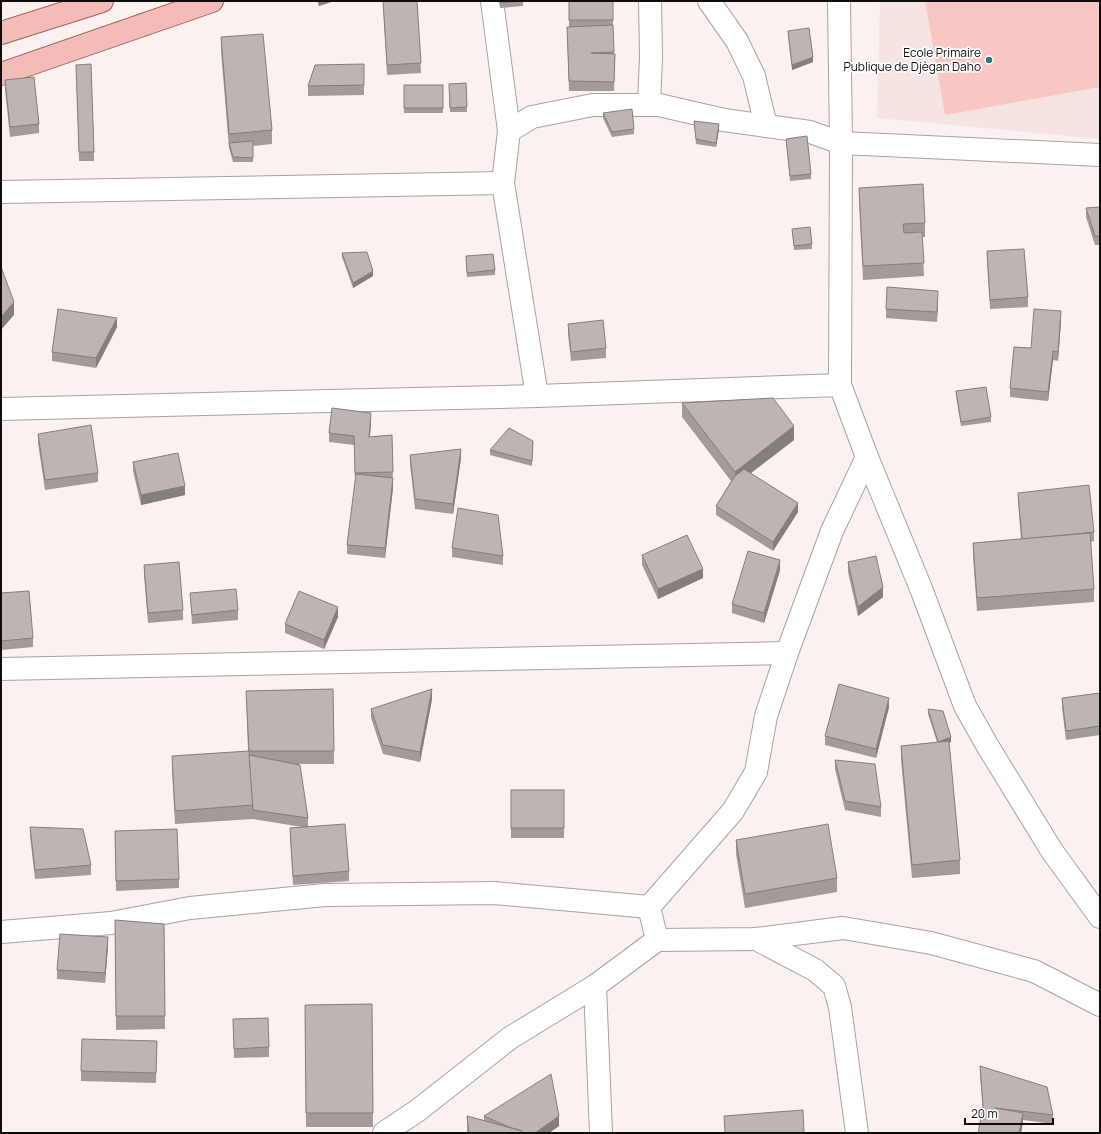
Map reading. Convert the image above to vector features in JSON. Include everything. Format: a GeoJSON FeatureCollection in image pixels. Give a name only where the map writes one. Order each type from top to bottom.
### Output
{"type":"FeatureCollection","features":[{"type":"Feature","properties":{"kind":"main road"},"geometry":{"type":"LineString","coordinates":[[1,33],[102,1]]}},
{"type":"Feature","properties":{"kind":"main road"},"geometry":{"type":"LineString","coordinates":[[1,74],[212,1]]}},
{"type":"Feature","properties":{"kind":"street"},"geometry":{"type":"LineString","coordinates":[[492,1],[509,131],[503,183],[537,396]]}},
{"type":"Feature","properties":{"kind":"street"},"geometry":{"type":"LineString","coordinates":[[649,104],[650,1]]}},
{"type":"Feature","properties":{"kind":"street"},"geometry":{"type":"LineString","coordinates":[[708,1],[737,41],[754,76],[766,126]]}},
{"type":"Feature","properties":{"kind":"street"},"geometry":{"type":"LineString","coordinates":[[839,1],[841,143],[840,385],[867,457],[922,591],[965,706],[987,745],[1052,851],[1100,917]]}},
{"type":"Feature","properties":{"kind":"street"},"geometry":{"type":"LineString","coordinates":[[509,131],[532,118],[593,104],[649,104],[724,120],[810,132],[841,143],[1100,154]]}},
{"type":"Feature","properties":{"kind":"street"},"geometry":{"type":"LineString","coordinates":[[1,192],[503,183]]}},
{"type":"Feature","properties":{"kind":"street"},"geometry":{"type":"LineString","coordinates":[[1,409],[537,396],[840,385]]}},
{"type":"Feature","properties":{"kind":"street"},"geometry":{"type":"LineString","coordinates":[[649,907],[733,811],[756,772],[766,716],[787,653],[832,531],[867,457]]}},
{"type":"Feature","properties":{"kind":"street"},"geometry":{"type":"LineString","coordinates":[[1,669],[787,653]]}},
{"type":"Feature","properties":{"kind":"street"},"geometry":{"type":"LineString","coordinates":[[1,932],[111,923],[190,908],[325,895],[494,893],[649,907]]}},
{"type":"Feature","properties":{"kind":"street"},"geometry":{"type":"LineString","coordinates":[[649,907],[657,940]]}},
{"type":"Feature","properties":{"kind":"street"},"geometry":{"type":"LineString","coordinates":[[384,1133],[417,1110],[510,1038],[595,986],[657,940],[756,939],[843,928],[931,943],[1034,971],[1100,1005]]}},
{"type":"Feature","properties":{"kind":"street"},"geometry":{"type":"LineString","coordinates":[[756,939],[815,970],[834,986],[840,1007],[857,1133]]}},
{"type":"Feature","properties":{"kind":"street"},"geometry":{"type":"LineString","coordinates":[[595,986],[601,1133]]}},
{"type":"Feature","properties":{"kind":"shaded area","name":"Ecole Primaire Publique de Djègan Daho"},"geometry":{"type":"Polygon","coordinates":[[[880,1],[1100,1],[1100,139],[877,118],[880,1]]]}},
{"type":"Feature","properties":{"kind":"shaded area"},"geometry":{"type":"Polygon","coordinates":[[[925,1],[1100,1],[1100,87],[945,115],[925,1]]]}},
{"type":"Feature","properties":{"kind":"building"},"geometry":{"type":"Polygon","coordinates":[[[383,1],[417,1],[421,63],[387,65],[383,1]]]}},
{"type":"Feature","properties":{"kind":"building"},"geometry":{"type":"Polygon","coordinates":[[[500,1],[521,1],[500,3],[500,1]]]}},
{"type":"Feature","properties":{"kind":"building"},"geometry":{"type":"Polygon","coordinates":[[[569,1],[613,1],[613,20],[569,20],[569,1]]]}},
{"type":"Feature","properties":{"kind":"building"},"geometry":{"type":"Polygon","coordinates":[[[613,25],[614,52],[591,53],[615,54],[614,82],[569,81],[567,27],[613,25]]]}},
{"type":"Feature","properties":{"kind":"building"},"geometry":{"type":"Polygon","coordinates":[[[809,28],[813,57],[792,65],[788,31],[809,28]]]}},
{"type":"Feature","properties":{"kind":"building"},"geometry":{"type":"Polygon","coordinates":[[[263,34],[272,130],[229,134],[221,37],[263,34]]]}},
{"type":"Feature","properties":{"kind":"building"},"geometry":{"type":"Polygon","coordinates":[[[91,64],[94,152],[79,152],[76,65],[91,64]]]}},
{"type":"Feature","properties":{"kind":"building"},"geometry":{"type":"Polygon","coordinates":[[[364,64],[364,85],[308,86],[315,65],[364,64]]]}},
{"type":"Feature","properties":{"kind":"building"},"geometry":{"type":"Polygon","coordinates":[[[34,77],[39,124],[10,127],[5,80],[34,77]]]}},
{"type":"Feature","properties":{"kind":"building"},"geometry":{"type":"Polygon","coordinates":[[[466,83],[467,107],[450,108],[449,84],[466,83]]]}},
{"type":"Feature","properties":{"kind":"building"},"geometry":{"type":"Polygon","coordinates":[[[404,85],[443,85],[443,108],[404,108],[404,85]]]}},
{"type":"Feature","properties":{"kind":"building"},"geometry":{"type":"Polygon","coordinates":[[[632,109],[634,129],[612,132],[603,113],[632,109]]]}},
{"type":"Feature","properties":{"kind":"building"},"geometry":{"type":"Polygon","coordinates":[[[694,121],[719,124],[716,143],[696,139],[694,121]]]}},
{"type":"Feature","properties":{"kind":"building"},"geometry":{"type":"Polygon","coordinates":[[[807,136],[811,174],[790,176],[786,139],[807,136]]]}},
{"type":"Feature","properties":{"kind":"building"},"geometry":{"type":"Polygon","coordinates":[[[253,141],[253,158],[233,157],[229,143],[253,141]]]}},
{"type":"Feature","properties":{"kind":"building"},"geometry":{"type":"Polygon","coordinates":[[[923,184],[925,223],[903,224],[904,233],[922,232],[924,263],[863,266],[859,188],[923,184]]]}},
{"type":"Feature","properties":{"kind":"building"},"geometry":{"type":"Polygon","coordinates":[[[1100,207],[1100,236],[1095,236],[1086,208],[1100,207]]]}},
{"type":"Feature","properties":{"kind":"building"},"geometry":{"type":"Polygon","coordinates":[[[810,227],[812,244],[794,246],[792,229],[810,227]]]}},
{"type":"Feature","properties":{"kind":"building"},"geometry":{"type":"Polygon","coordinates":[[[1024,249],[1028,297],[990,300],[987,251],[1024,249]]]}},
{"type":"Feature","properties":{"kind":"building"},"geometry":{"type":"Polygon","coordinates":[[[367,252],[373,271],[353,283],[342,253],[367,252]]]}},
{"type":"Feature","properties":{"kind":"building"},"geometry":{"type":"Polygon","coordinates":[[[493,254],[495,270],[467,273],[466,256],[493,254]]]}},
{"type":"Feature","properties":{"kind":"building"},"geometry":{"type":"Polygon","coordinates":[[[1,267],[14,302],[1,317],[1,267]]]}},
{"type":"Feature","properties":{"kind":"building"},"geometry":{"type":"Polygon","coordinates":[[[887,287],[938,291],[937,312],[886,309],[887,287]]]}},
{"type":"Feature","properties":{"kind":"building"},"geometry":{"type":"Polygon","coordinates":[[[58,309],[117,318],[96,358],[52,352],[58,309]]]}},
{"type":"Feature","properties":{"kind":"building"},"geometry":{"type":"Polygon","coordinates":[[[1034,309],[1061,311],[1058,352],[1053,351],[1048,392],[1010,388],[1014,347],[1031,348],[1034,309]]]}},
{"type":"Feature","properties":{"kind":"building"},"geometry":{"type":"Polygon","coordinates":[[[603,320],[606,348],[571,352],[568,324],[603,320]]]}},
{"type":"Feature","properties":{"kind":"building"},"geometry":{"type":"Polygon","coordinates":[[[986,387],[991,417],[961,422],[956,391],[986,387]]]}},
{"type":"Feature","properties":{"kind":"building"},"geometry":{"type":"Polygon","coordinates":[[[773,398],[794,426],[735,472],[682,403],[773,398]]]}},
{"type":"Feature","properties":{"kind":"building"},"geometry":{"type":"Polygon","coordinates":[[[332,408],[371,413],[369,437],[392,435],[393,472],[355,473],[354,436],[329,433],[332,408]]]}},
{"type":"Feature","properties":{"kind":"building"},"geometry":{"type":"Polygon","coordinates":[[[91,425],[98,473],[45,480],[38,434],[91,425]]]}},
{"type":"Feature","properties":{"kind":"building"},"geometry":{"type":"Polygon","coordinates":[[[509,428],[533,441],[532,461],[490,450],[509,428]]]}},
{"type":"Feature","properties":{"kind":"building"},"geometry":{"type":"Polygon","coordinates":[[[461,449],[453,504],[415,499],[410,455],[461,449]]]}},
{"type":"Feature","properties":{"kind":"building"},"geometry":{"type":"Polygon","coordinates":[[[178,453],[185,486],[141,495],[133,462],[178,453]]]}},
{"type":"Feature","properties":{"kind":"building"},"geometry":{"type":"Polygon","coordinates":[[[744,469],[798,503],[773,542],[716,506],[735,476],[744,469]]]}},
{"type":"Feature","properties":{"kind":"building"},"geometry":{"type":"Polygon","coordinates":[[[356,474],[393,478],[385,548],[347,545],[356,474]]]}},
{"type":"Feature","properties":{"kind":"building"},"geometry":{"type":"Polygon","coordinates":[[[1089,485],[1094,532],[1022,539],[1018,493],[1089,485]]]}},
{"type":"Feature","properties":{"kind":"building"},"geometry":{"type":"Polygon","coordinates":[[[458,508],[498,515],[503,556],[452,548],[458,508]]]}},
{"type":"Feature","properties":{"kind":"building"},"geometry":{"type":"Polygon","coordinates":[[[1090,533],[1094,589],[977,598],[973,543],[1090,533]]]}},
{"type":"Feature","properties":{"kind":"building"},"geometry":{"type":"Polygon","coordinates":[[[687,535],[703,569],[658,589],[642,555],[687,535]]]}},
{"type":"Feature","properties":{"kind":"building"},"geometry":{"type":"Polygon","coordinates":[[[748,551],[780,560],[764,613],[732,604],[748,551]]]}},
{"type":"Feature","properties":{"kind":"building"},"geometry":{"type":"Polygon","coordinates":[[[876,556],[883,587],[858,607],[848,562],[876,556]]]}},
{"type":"Feature","properties":{"kind":"building"},"geometry":{"type":"Polygon","coordinates":[[[179,562],[183,610],[148,613],[144,565],[179,562]]]}},
{"type":"Feature","properties":{"kind":"building"},"geometry":{"type":"Polygon","coordinates":[[[236,589],[238,610],[192,615],[190,593],[236,589]]]}},
{"type":"Feature","properties":{"kind":"building"},"geometry":{"type":"Polygon","coordinates":[[[29,591],[33,638],[1,641],[1,593],[29,591]]]}},
{"type":"Feature","properties":{"kind":"building"},"geometry":{"type":"Polygon","coordinates":[[[299,591],[338,607],[324,640],[285,624],[299,591]]]}},
{"type":"Feature","properties":{"kind":"building"},"geometry":{"type":"Polygon","coordinates":[[[839,684],[889,698],[876,749],[825,736],[839,684]]]}},
{"type":"Feature","properties":{"kind":"building"},"geometry":{"type":"Polygon","coordinates":[[[333,689],[334,751],[249,751],[246,691],[333,689]]]}},
{"type":"Feature","properties":{"kind":"building"},"geometry":{"type":"Polygon","coordinates":[[[432,689],[420,752],[383,745],[371,709],[432,689]]]}},
{"type":"Feature","properties":{"kind":"building"},"geometry":{"type":"Polygon","coordinates":[[[1100,693],[1100,726],[1066,731],[1062,698],[1100,693]]]}},
{"type":"Feature","properties":{"kind":"building"},"geometry":{"type":"Polygon","coordinates":[[[928,709],[943,711],[951,737],[938,742],[928,709]]]}},
{"type":"Feature","properties":{"kind":"building"},"geometry":{"type":"Polygon","coordinates":[[[949,741],[960,860],[912,865],[901,746],[949,741]]]}},
{"type":"Feature","properties":{"kind":"building"},"geometry":{"type":"Polygon","coordinates":[[[249,751],[253,805],[175,811],[172,756],[249,751]]]}},
{"type":"Feature","properties":{"kind":"building"},"geometry":{"type":"Polygon","coordinates":[[[249,755],[300,765],[308,818],[253,810],[249,755]]]}},
{"type":"Feature","properties":{"kind":"building"},"geometry":{"type":"Polygon","coordinates":[[[835,760],[875,764],[881,807],[845,801],[835,760]]]}},
{"type":"Feature","properties":{"kind":"building"},"geometry":{"type":"Polygon","coordinates":[[[511,790],[564,790],[564,828],[511,828],[511,790]]]}},
{"type":"Feature","properties":{"kind":"building"},"geometry":{"type":"Polygon","coordinates":[[[345,824],[349,871],[293,876],[290,828],[345,824]]]}},
{"type":"Feature","properties":{"kind":"building"},"geometry":{"type":"Polygon","coordinates":[[[828,824],[837,878],[745,894],[736,840],[828,824]]]}},
{"type":"Feature","properties":{"kind":"building"},"geometry":{"type":"Polygon","coordinates":[[[30,827],[83,829],[91,865],[35,870],[30,827]]]}},
{"type":"Feature","properties":{"kind":"building"},"geometry":{"type":"Polygon","coordinates":[[[177,829],[179,879],[116,881],[115,831],[177,829]]]}},
{"type":"Feature","properties":{"kind":"building"},"geometry":{"type":"Polygon","coordinates":[[[115,920],[164,924],[165,1016],[116,1016],[115,920]]]}},
{"type":"Feature","properties":{"kind":"building"},"geometry":{"type":"Polygon","coordinates":[[[60,934],[108,937],[105,973],[57,970],[60,934]]]}},
{"type":"Feature","properties":{"kind":"building"},"geometry":{"type":"Polygon","coordinates":[[[372,1004],[373,1113],[306,1113],[305,1005],[372,1004]]]}},
{"type":"Feature","properties":{"kind":"building"},"geometry":{"type":"Polygon","coordinates":[[[268,1018],[269,1047],[234,1049],[233,1019],[268,1018]]]}},
{"type":"Feature","properties":{"kind":"building"},"geometry":{"type":"Polygon","coordinates":[[[82,1039],[157,1041],[156,1073],[81,1071],[82,1039]]]}},
{"type":"Feature","properties":{"kind":"building"},"geometry":{"type":"Polygon","coordinates":[[[980,1066],[1047,1087],[1053,1115],[995,1108],[1023,1113],[1019,1133],[978,1133],[983,1106],[980,1066]]]}},
{"type":"Feature","properties":{"kind":"building"},"geometry":{"type":"Polygon","coordinates":[[[551,1074],[559,1116],[535,1133],[522,1133],[522,1131],[484,1116],[551,1074]]]}},
{"type":"Feature","properties":{"kind":"building"},"geometry":{"type":"Polygon","coordinates":[[[803,1110],[804,1133],[725,1133],[724,1116],[803,1110]]]}},
{"type":"Feature","properties":{"kind":"building"},"geometry":{"type":"Polygon","coordinates":[[[467,1116],[522,1131],[522,1133],[469,1133],[467,1116]]]}},
{"type":"Feature","properties":{"kind":"place","name":"Ecole Primaire Publique de Djègan Daho"},"geometry":{"type":"Point","coordinates":[989,60]}}]}
